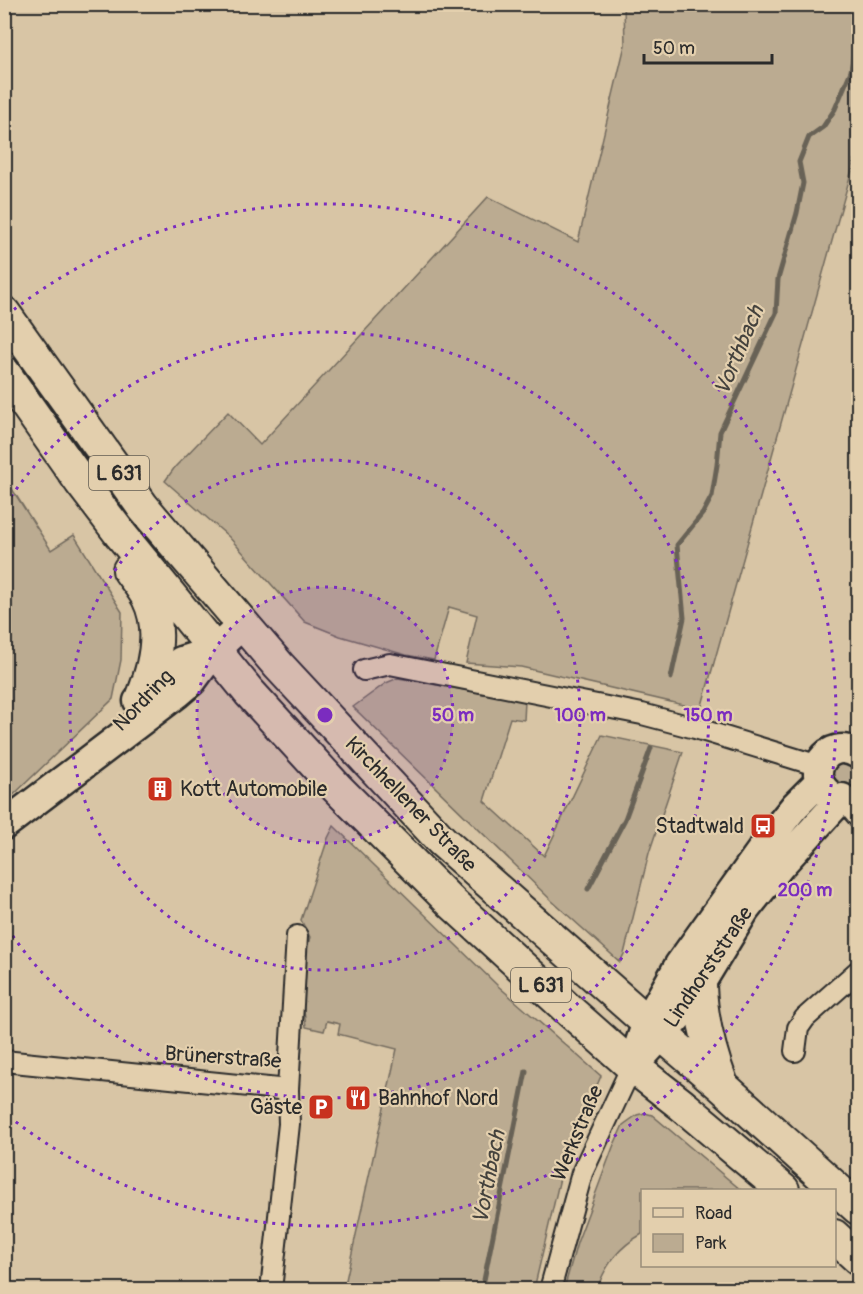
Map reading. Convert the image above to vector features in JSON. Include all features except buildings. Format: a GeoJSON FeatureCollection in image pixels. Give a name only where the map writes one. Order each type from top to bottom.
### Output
{"type":"FeatureCollection","features":[{"type":"Feature","properties":{"kind":"main road","name":"Kirchhellener Straße"},"geometry":{"type":"LineString","coordinates":[[4,313],[143,507],[287,675],[452,850],[858,1208]]}},
{"type":"Feature","properties":{"kind":"main road","name":"Kirchhellener Straße"},"geometry":{"type":"LineString","coordinates":[[4,373],[121,535],[214,650],[292,741],[441,893],[632,1066],[781,1189]]}},
{"type":"Feature","properties":{"kind":"main road"},"geometry":{"type":"LineString","coordinates":[[121,535],[122,559],[149,598],[155,622],[155,655],[151,677],[143,696]]}},
{"type":"Feature","properties":{"kind":"main road"},"geometry":{"type":"LineString","coordinates":[[700,985],[700,1009],[713,1062],[722,1086]]}},
{"type":"Feature","properties":{"kind":"main road"},"geometry":{"type":"LineString","coordinates":[[836,1238],[858,1258]]}},
{"type":"Feature","properties":{"kind":"street","name":"Nordring"},"geometry":{"type":"LineString","coordinates":[[4,825],[178,693],[192,681],[214,650],[243,624]]}},
{"type":"Feature","properties":{"kind":"street","name":"Nordring"},"geometry":{"type":"LineString","coordinates":[[81,767],[143,696],[181,661],[214,650]]}},
{"type":"Feature","properties":{"kind":"street"},"geometry":{"type":"LineString","coordinates":[[364,670],[390,664],[642,714],[695,728],[819,774],[827,793],[852,801]]}},
{"type":"Feature","properties":{"kind":"street","name":"Lindhorststraße"},"geometry":{"type":"LineString","coordinates":[[632,1066],[655,1028],[680,965],[765,845],[819,774],[828,754],[847,749],[858,754]]}},
{"type":"Feature","properties":{"kind":"street","name":"Lindhorststraße"},"geometry":{"type":"LineString","coordinates":[[655,1028],[685,1010],[745,910],[780,866],[852,801]]}},
{"type":"Feature","properties":{"kind":"street","name":"Brünerstraße"},"geometry":{"type":"LineString","coordinates":[[4,1061],[288,1090],[297,936]]}},
{"type":"Feature","properties":{"kind":"street"},"geometry":{"type":"LineString","coordinates":[[795,1051],[798,1028],[805,1017],[858,971]]}},
{"type":"Feature","properties":{"kind":"street","name":"Werkstraße"},"geometry":{"type":"LineString","coordinates":[[550,1290],[582,1173],[632,1066]]}},
{"type":"Feature","properties":{"kind":"street"},"geometry":{"type":"LineString","coordinates":[[271,1290],[289,1124],[288,1090]]}},
{"type":"Feature","properties":{"kind":"green space"},"geometry":{"type":"Polygon","coordinates":[[[624,5],[858,5],[858,148],[701,709],[521,667],[466,663],[477,615],[449,607],[434,660],[406,655],[340,636],[305,622],[229,537],[165,481],[175,467],[228,412],[260,445],[488,197],[578,242],[625,45],[624,5]]]}},
{"type":"Feature","properties":{"kind":"green space"},"geometry":{"type":"Polygon","coordinates":[[[5,478],[51,550],[74,535],[122,612],[121,660],[113,699],[5,803],[5,478]]]}},
{"type":"Feature","properties":{"kind":"green space"},"geometry":{"type":"Polygon","coordinates":[[[398,678],[525,701],[524,720],[510,718],[484,801],[544,856],[602,735],[683,752],[649,853],[624,954],[620,962],[552,901],[353,707],[386,683],[398,678]]]}},
{"type":"Feature","properties":{"kind":"green space"},"geometry":{"type":"Polygon","coordinates":[[[836,763],[852,764],[856,772],[852,783],[835,785],[830,770],[836,763]]]}},
{"type":"Feature","properties":{"kind":"green space"},"geometry":{"type":"Polygon","coordinates":[[[334,826],[498,986],[601,1076],[564,1161],[534,1289],[344,1289],[397,1049],[338,1034],[340,1024],[327,1021],[324,1031],[306,1027],[300,976],[310,937],[301,920],[334,826]]]}},
{"type":"Feature","properties":{"kind":"green space"},"geometry":{"type":"Polygon","coordinates":[[[645,1113],[652,1115],[740,1189],[641,1189],[641,1235],[614,1257],[597,1289],[564,1289],[577,1243],[613,1147],[623,1125],[637,1115],[645,1113]]]}},
{"type":"Feature","properties":{"kind":"waterway","name":"Vorthbach"},"geometry":{"type":"LineString","coordinates":[[671,678],[684,618],[677,545],[703,513],[712,496],[720,432],[776,313],[778,279],[803,183],[799,162],[809,137],[823,127],[835,109],[851,71],[856,39],[855,4]]}},
{"type":"Feature","properties":{"kind":"waterway","name":"Vorthbach"},"geometry":{"type":"LineString","coordinates":[[588,889],[625,819],[651,748]]}},
{"type":"Feature","properties":{"kind":"waterway","name":"Vorthbach"},"geometry":{"type":"LineString","coordinates":[[482,1290],[526,1071]]}},
{"type":"Feature","properties":{"kind":"place","name":"Kott Automobile"},"geometry":{"type":"Point","coordinates":[160,789]}},
{"type":"Feature","properties":{"kind":"place","name":"Stadtwald"},"geometry":{"type":"Point","coordinates":[763,826]}},
{"type":"Feature","properties":{"kind":"place","name":"Bahnhof Nord"},"geometry":{"type":"Point","coordinates":[358,1098]}},
{"type":"Feature","properties":{"kind":"place","name":"Gäste"},"geometry":{"type":"Point","coordinates":[321,1107]}}]}
